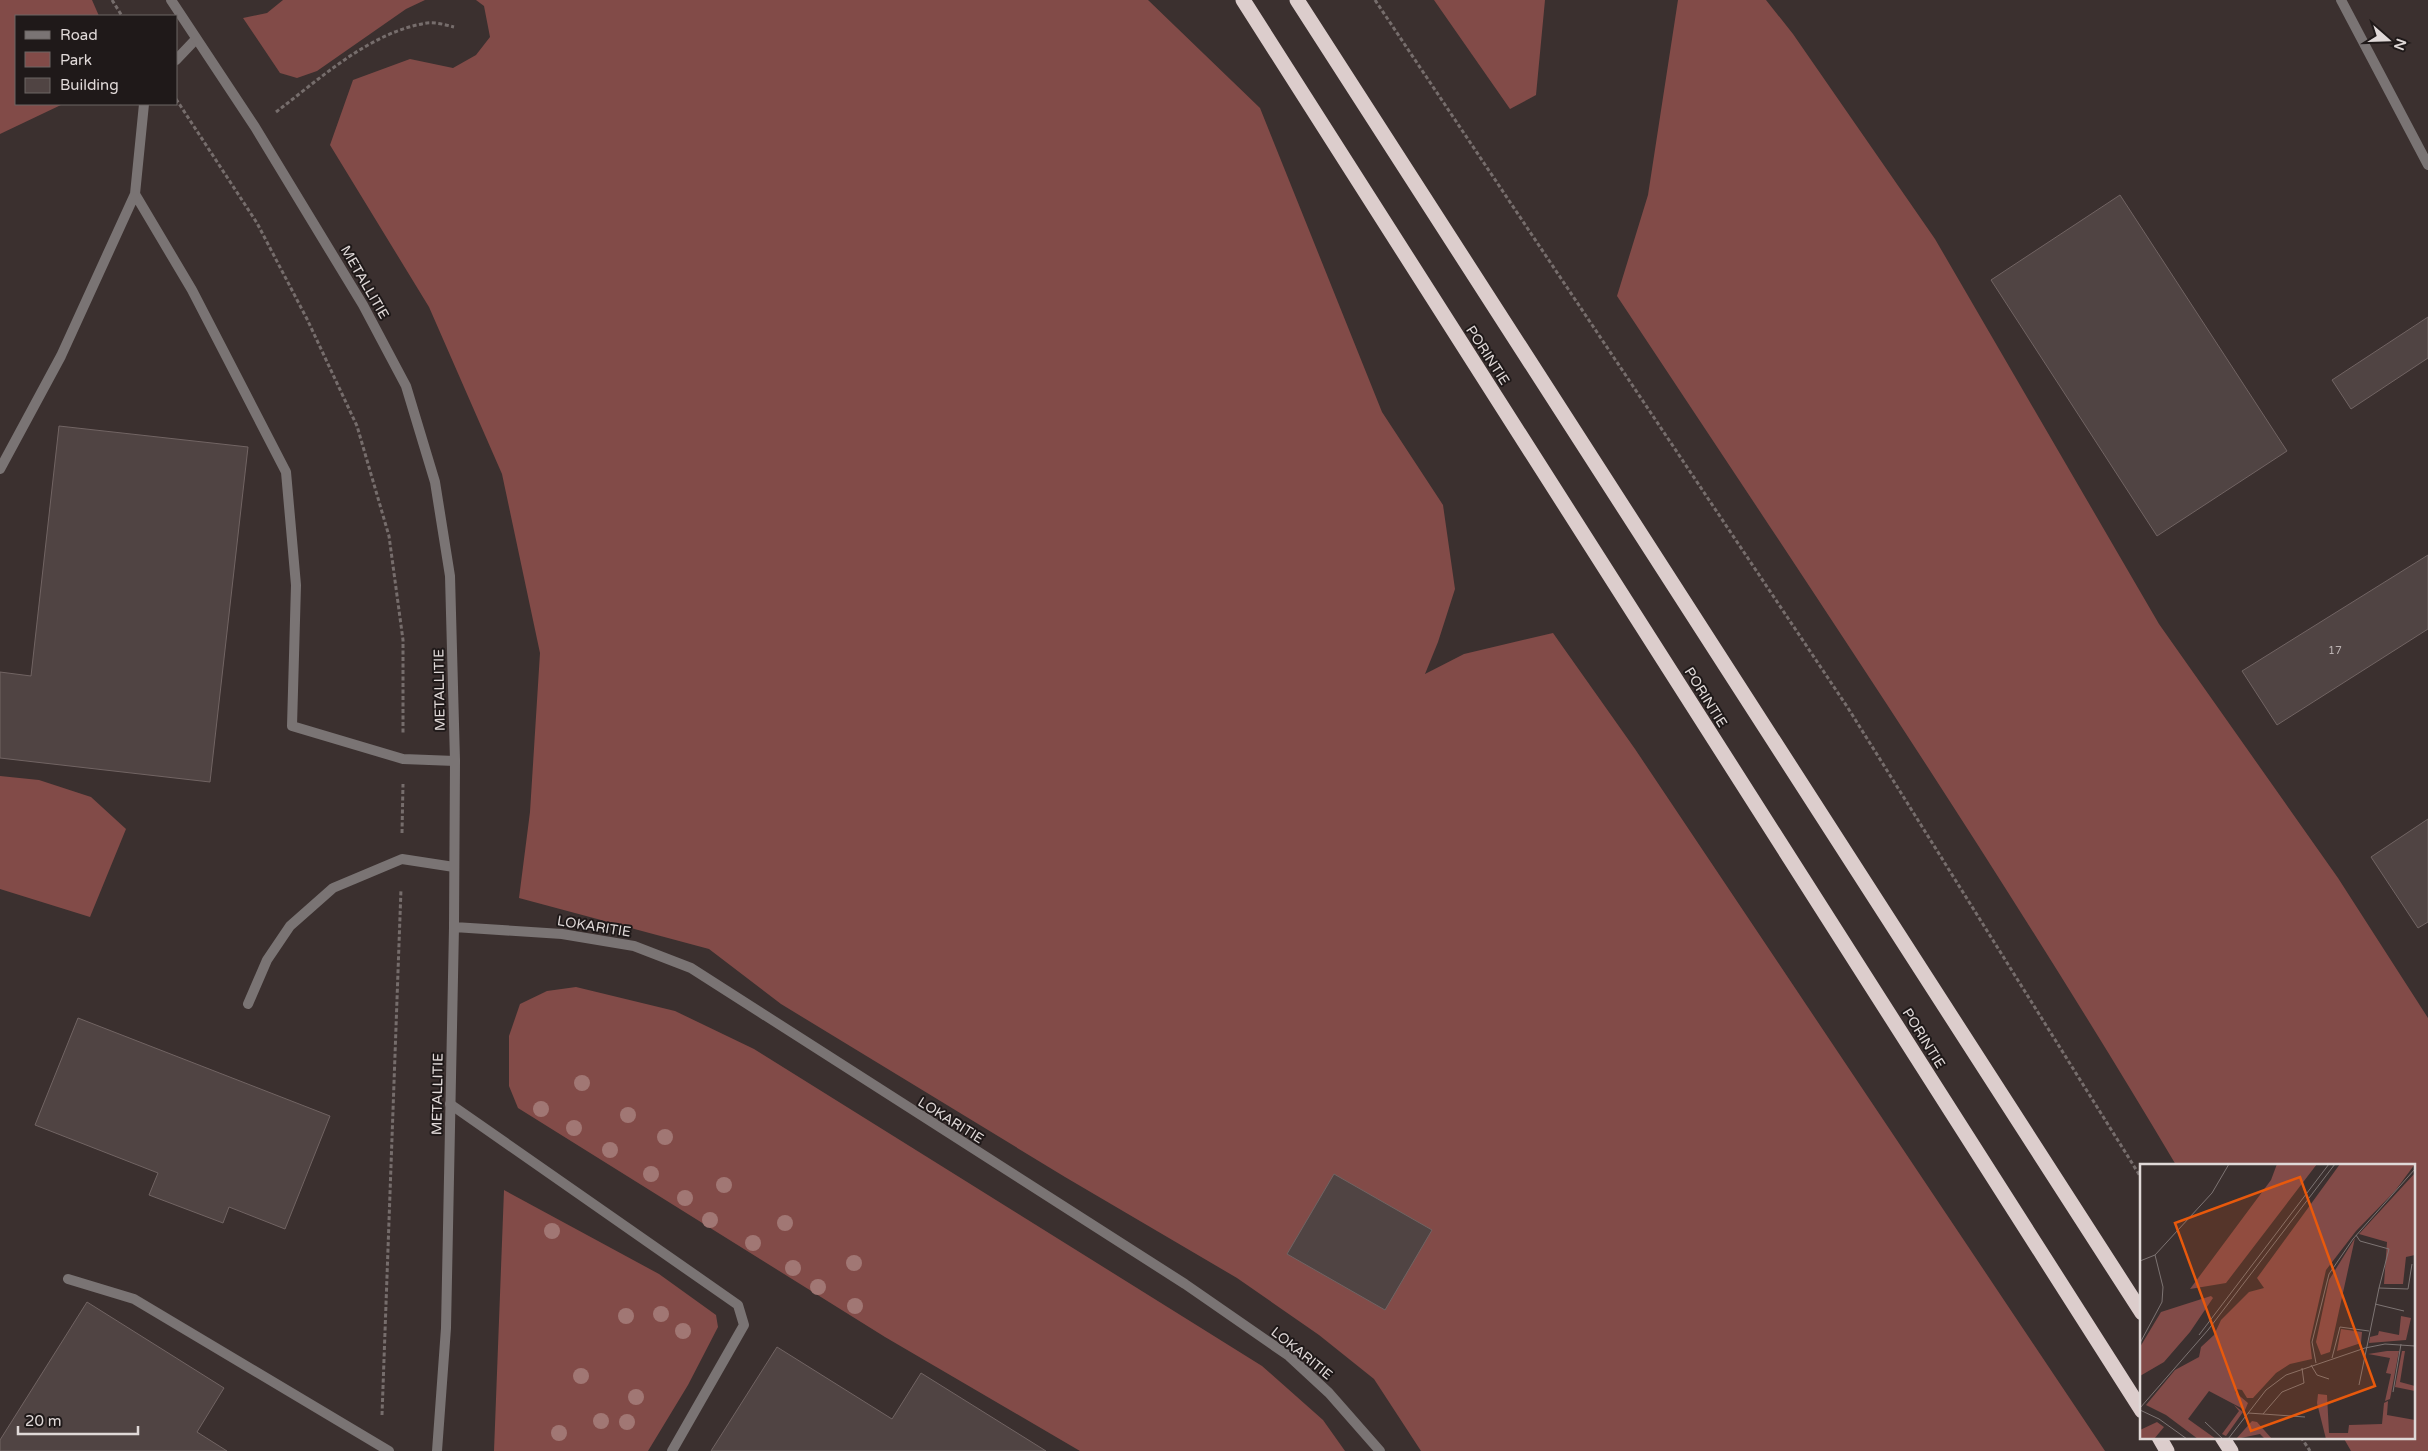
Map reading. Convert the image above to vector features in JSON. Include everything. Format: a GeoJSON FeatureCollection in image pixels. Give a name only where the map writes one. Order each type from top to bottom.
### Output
{"type":"FeatureCollection","features":[{"type":"Feature","properties":{"kind":"highway","name":"PORINTIE"},"geometry":{"type":"LineString","coordinates":[[1243,0],[2140,1408]]}},
{"type":"Feature","properties":{"kind":"highway"},"geometry":{"type":"LineString","coordinates":[[1297,0],[2140,1309]]}},
{"type":"Feature","properties":{"kind":"highway"},"geometry":{"type":"LineString","coordinates":[[2160,1438],[2167,1451]]}},
{"type":"Feature","properties":{"kind":"highway"},"geometry":{"type":"LineString","coordinates":[[2223,1438],[2231,1451]]}},
{"type":"Feature","properties":{"kind":"street","name":"METALLITIE"},"geometry":{"type":"LineString","coordinates":[[171,0],[255,127],[364,305],[406,386],[435,482],[450,576],[455,761],[454,927],[446,1328],[437,1451]]}},
{"type":"Feature","properties":{"kind":"street"},"geometry":{"type":"LineString","coordinates":[[2341,0],[2428,165]]}},
{"type":"Feature","properties":{"kind":"street"},"geometry":{"type":"LineString","coordinates":[[178,58],[196,39]]}},
{"type":"Feature","properties":{"kind":"street"},"geometry":{"type":"LineString","coordinates":[[0,469],[61,356],[135,194],[144,105]]}},
{"type":"Feature","properties":{"kind":"street"},"geometry":{"type":"LineString","coordinates":[[135,194],[192,290],[286,472],[296,585],[292,726],[403,759],[455,761]]}},
{"type":"Feature","properties":{"kind":"street"},"geometry":{"type":"LineString","coordinates":[[248,1004],[267,960],[290,926],[334,888],[402,859],[454,867]]}},
{"type":"Feature","properties":{"kind":"street","name":"LOKARITIE"},"geometry":{"type":"LineString","coordinates":[[454,927],[562,934],[634,946],[691,968],[1185,1284],[1289,1356],[1329,1393],[1380,1451]]}},
{"type":"Feature","properties":{"kind":"street"},"geometry":{"type":"LineString","coordinates":[[450,1104],[738,1305],[744,1325],[672,1451]]}},
{"type":"Feature","properties":{"kind":"street"},"geometry":{"type":"LineString","coordinates":[[68,1279],[134,1299],[389,1451]]}},
{"type":"Feature","properties":{"kind":"path"},"geometry":{"type":"LineString","coordinates":[[112,0],[121,15]]}},
{"type":"Feature","properties":{"kind":"path"},"geometry":{"type":"LineString","coordinates":[[1375,0],[1848,708],[2140,1176]]}},
{"type":"Feature","properties":{"kind":"path"},"geometry":{"type":"LineString","coordinates":[[255,127],[356,53],[399,30],[430,23],[454,27]]}},
{"type":"Feature","properties":{"kind":"path"},"geometry":{"type":"LineString","coordinates":[[2302,1438],[2310,1451]]}},
{"type":"Feature","properties":{"kind":"green space"},"geometry":{"type":"Polygon","coordinates":[[[0,0],[92,0],[99,15],[15,15],[15,105],[61,105],[0,134],[0,0]]]}},
{"type":"Feature","properties":{"kind":"green space"},"geometry":{"type":"Polygon","coordinates":[[[283,0],[425,0],[406,9],[317,71],[297,78],[280,73],[243,18],[267,13],[283,0]]]}},
{"type":"Feature","properties":{"kind":"green space"},"geometry":{"type":"Polygon","coordinates":[[[476,0],[1148,0],[1260,108],[1382,412],[1443,505],[1455,589],[1438,642],[1425,674],[1464,654],[1553,633],[1635,749],[2105,1451],[1421,1451],[1374,1379],[1319,1335],[1237,1278],[1065,1177],[781,1004],[709,949],[519,898],[530,812],[540,653],[502,474],[429,307],[330,145],[353,80],[410,59],[453,68],[476,55],[490,37],[484,6],[476,0]]]}},
{"type":"Feature","properties":{"kind":"green space"},"geometry":{"type":"Polygon","coordinates":[[[1434,0],[1545,0],[1536,95],[1510,109],[1434,0]]]}},
{"type":"Feature","properties":{"kind":"green space"},"geometry":{"type":"Polygon","coordinates":[[[1678,0],[1766,0],[1793,34],[1935,239],[2159,624],[2338,878],[2428,1018],[2428,1451],[2351,1451],[2344,1438],[2416,1438],[2416,1164],[2175,1164],[2041,945],[1902,727],[1617,296],[1648,195],[1678,0]]]}},
{"type":"Feature","properties":{"kind":"green space"},"geometry":{"type":"Polygon","coordinates":[[[0,776],[39,780],[91,797],[126,829],[90,917],[0,889],[0,776]]]}},
{"type":"Feature","properties":{"kind":"green space"},"geometry":{"type":"Polygon","coordinates":[[[576,987],[675,1011],[754,1049],[1262,1366],[1323,1420],[1345,1451],[1080,1451],[885,1337],[518,1108],[509,1086],[509,1036],[520,1004],[547,991],[576,987]]]}},
{"type":"Feature","properties":{"kind":"green space"},"geometry":{"type":"Polygon","coordinates":[[[504,1190],[659,1274],[716,1315],[718,1327],[688,1385],[648,1451],[494,1451],[504,1190]]]}},
{"type":"Feature","properties":{"kind":"building"},"geometry":{"type":"Polygon","coordinates":[[[2120,195],[2287,451],[2157,536],[1991,280],[2120,195]]]}},
{"type":"Feature","properties":{"kind":"building"},"geometry":{"type":"Polygon","coordinates":[[[2428,317],[2428,358],[2351,409],[2332,380],[2428,317]]]}},
{"type":"Feature","properties":{"kind":"building"},"geometry":{"type":"Polygon","coordinates":[[[59,426],[248,447],[210,782],[0,758],[0,672],[31,676],[59,426]]]}},
{"type":"Feature","properties":{"kind":"building"},"geometry":{"type":"Polygon","coordinates":[[[2428,555],[2428,629],[2277,725],[2242,671],[2428,555]]]}},
{"type":"Feature","properties":{"kind":"building"},"geometry":{"type":"Polygon","coordinates":[[[2428,819],[2428,922],[2418,928],[2371,857],[2428,819]]]}},
{"type":"Feature","properties":{"kind":"building"},"geometry":{"type":"Polygon","coordinates":[[[78,1018],[330,1116],[285,1229],[229,1207],[223,1223],[149,1195],[158,1173],[35,1125],[78,1018]]]}},
{"type":"Feature","properties":{"kind":"building"},"geometry":{"type":"Polygon","coordinates":[[[1334,1174],[1432,1230],[1385,1310],[1287,1254],[1334,1174]]]}},
{"type":"Feature","properties":{"kind":"building"},"geometry":{"type":"Polygon","coordinates":[[[87,1302],[224,1388],[197,1432],[227,1451],[0,1451],[0,1440],[87,1302]]]}},
{"type":"Feature","properties":{"kind":"building"},"geometry":{"type":"Polygon","coordinates":[[[777,1347],[892,1419],[921,1373],[1046,1451],[711,1451],[777,1347]]]}}]}
